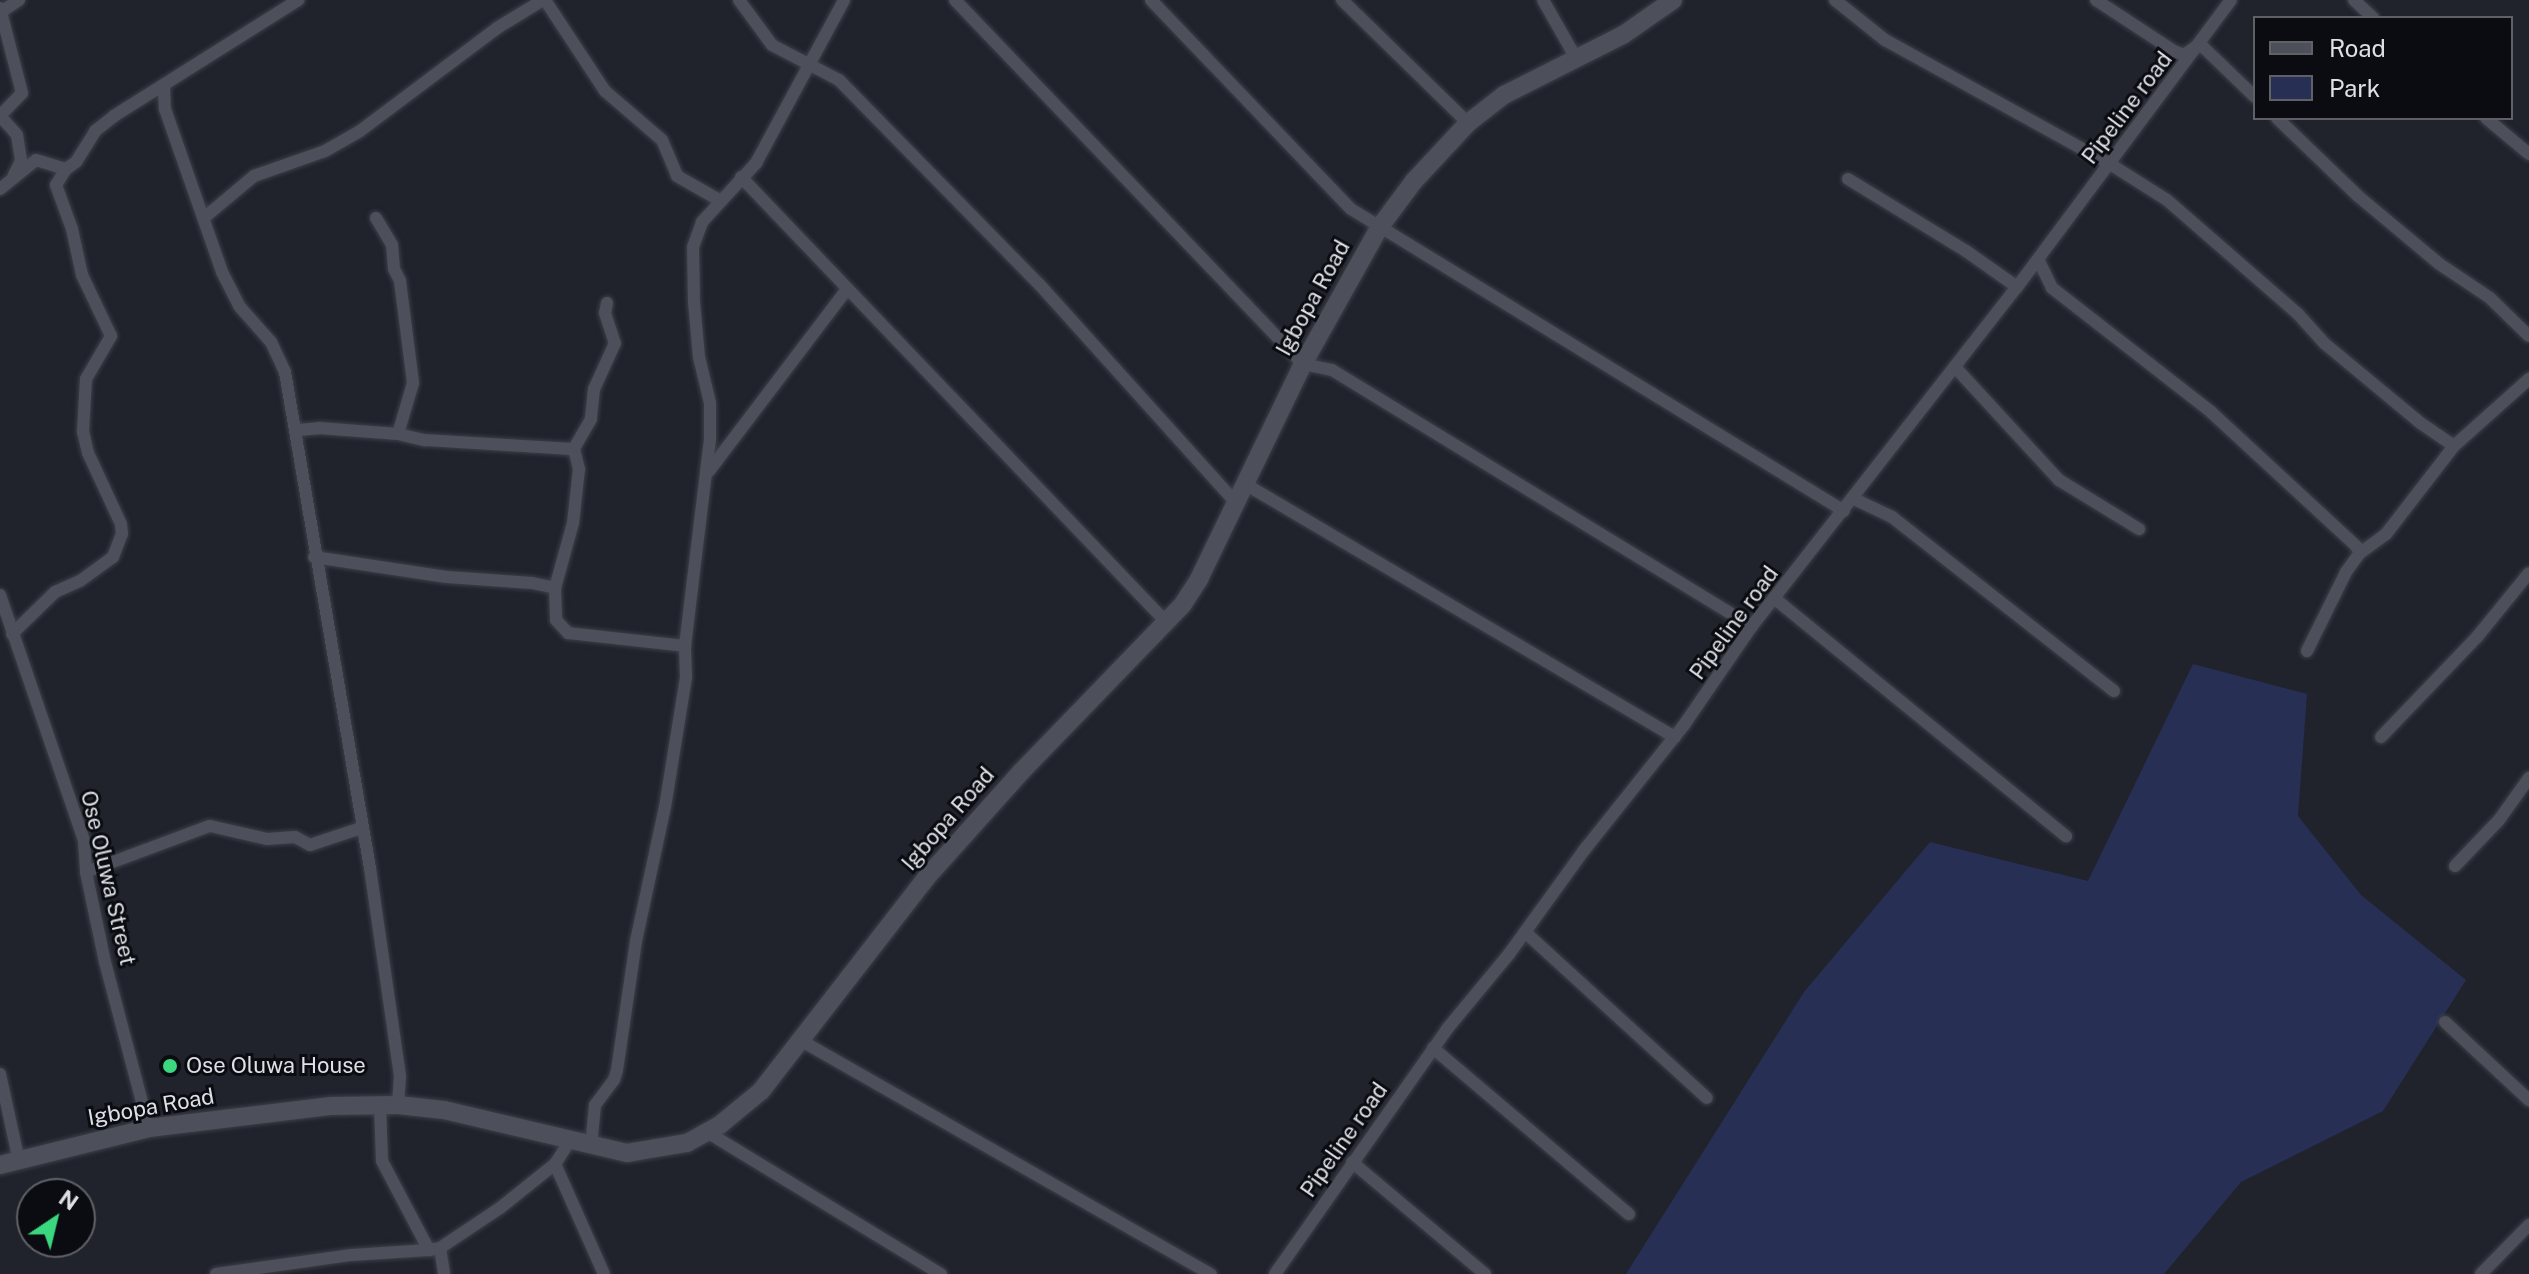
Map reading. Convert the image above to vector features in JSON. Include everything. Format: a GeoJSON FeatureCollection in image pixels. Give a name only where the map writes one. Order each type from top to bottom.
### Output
{"type":"FeatureCollection","features":[{"type":"Feature","properties":{"kind":"street"},"geometry":{"type":"LineString","coordinates":[[5,185],[21,161],[17,135],[0,116],[22,93],[1,10],[19,0]]}},
{"type":"Feature","properties":{"kind":"street"},"geometry":{"type":"LineString","coordinates":[[12,634],[55,592],[97,571],[113,557],[122,534],[121,524],[88,453],[83,432],[86,379],[111,336],[82,275],[72,229],[56,185],[100,127],[298,0]]}},
{"type":"Feature","properties":{"kind":"street"},"geometry":{"type":"LineString","coordinates":[[205,217],[242,183],[325,151],[360,131],[497,28],[544,0],[605,91],[662,140],[677,176],[719,200]]}},
{"type":"Feature","properties":{"kind":"street"},"geometry":{"type":"LineString","coordinates":[[739,0],[766,39],[839,80],[1005,250],[1236,503]]}},
{"type":"Feature","properties":{"kind":"street"},"geometry":{"type":"LineString","coordinates":[[591,1146],[595,1105],[614,1080],[617,1070],[636,941],[679,737],[686,677],[685,646],[709,471],[710,403],[699,357],[693,247],[702,222],[756,163],[844,0]]}},
{"type":"Feature","properties":{"kind":"street"},"geometry":{"type":"LineString","coordinates":[[955,0],[1303,364],[1332,370],[1752,626]]}},
{"type":"Feature","properties":{"kind":"street"},"geometry":{"type":"LineString","coordinates":[[1151,0],[1351,209],[1844,511]]}},
{"type":"Feature","properties":{"kind":"street"},"geometry":{"type":"LineString","coordinates":[[1342,0],[1468,123]]}},
{"type":"Feature","properties":{"kind":"street"},"geometry":{"type":"LineString","coordinates":[[1543,0],[1576,58]]}},
{"type":"Feature","properties":{"kind":"street","name":"Igbopa Road"},"geometry":{"type":"LineString","coordinates":[[0,1165],[149,1128],[332,1106],[389,1106],[470,1115],[627,1153],[652,1152],[687,1143],[707,1132],[761,1091],[926,878],[1088,700],[1167,623],[1199,579],[1303,364],[1379,228],[1414,181],[1468,123],[1504,95],[1623,35],[1673,0]]}},
{"type":"Feature","properties":{"kind":"street"},"geometry":{"type":"LineString","coordinates":[[1835,0],[1885,40],[2110,164],[2167,200],[2298,314],[2324,343],[2419,422],[2454,446]]}},
{"type":"Feature","properties":{"kind":"street"},"geometry":{"type":"LineString","coordinates":[[2096,0],[2174,51],[2184,55],[2200,44],[2253,95]]}},
{"type":"Feature","properties":{"kind":"street","name":"Pipeline road"},"geometry":{"type":"LineString","coordinates":[[1275,1274],[1433,1048],[1675,737],[1716,683],[1752,626],[2017,287],[2231,0]]}},
{"type":"Feature","properties":{"kind":"street"},"geometry":{"type":"LineString","coordinates":[[2354,0],[2371,16]]}},
{"type":"Feature","properties":{"kind":"street"},"geometry":{"type":"LineString","coordinates":[[164,85],[165,109],[222,272],[234,295],[271,342],[282,364],[298,430],[314,557],[340,683],[398,1055],[382,1161],[435,1249],[444,1274]]}},
{"type":"Feature","properties":{"kind":"street"},"geometry":{"type":"LineString","coordinates":[[2279,120],[2358,196],[2438,263],[2490,298],[2529,336]]}},
{"type":"Feature","properties":{"kind":"street"},"geometry":{"type":"LineString","coordinates":[[2488,120],[2529,154]]}},
{"type":"Feature","properties":{"kind":"street"},"geometry":{"type":"LineString","coordinates":[[5,185],[36,160],[66,169]]}},
{"type":"Feature","properties":{"kind":"street"},"geometry":{"type":"LineString","coordinates":[[741,177],[1167,623]]}},
{"type":"Feature","properties":{"kind":"street"},"geometry":{"type":"LineString","coordinates":[[1848,179],[1966,251],[2017,287]]}},
{"type":"Feature","properties":{"kind":"street"},"geometry":{"type":"LineString","coordinates":[[376,218],[392,245],[413,383],[398,434]]}},
{"type":"Feature","properties":{"kind":"street"},"geometry":{"type":"LineString","coordinates":[[2038,259],[2052,288],[2211,412],[2360,553]]}},
{"type":"Feature","properties":{"kind":"street"},"geometry":{"type":"LineString","coordinates":[[709,471],[847,289]]}},
{"type":"Feature","properties":{"kind":"street"},"geometry":{"type":"LineString","coordinates":[[607,303],[605,313],[615,343],[594,389],[591,419],[574,449],[579,469],[573,523],[555,588],[556,620],[568,633],[685,646]]}},
{"type":"Feature","properties":{"kind":"street"},"geometry":{"type":"LineString","coordinates":[[1955,367],[2059,480],[2139,529]]}},
{"type":"Feature","properties":{"kind":"street"},"geometry":{"type":"LineString","coordinates":[[2307,651],[2346,572],[2360,553],[2386,534],[2454,446],[2529,379]]}},
{"type":"Feature","properties":{"kind":"street"},"geometry":{"type":"LineString","coordinates":[[298,430],[398,434],[425,440],[574,449]]}},
{"type":"Feature","properties":{"kind":"street"},"geometry":{"type":"LineString","coordinates":[[1245,484],[1675,737]]}},
{"type":"Feature","properties":{"kind":"street"},"geometry":{"type":"LineString","coordinates":[[1854,499],[1892,517],[2114,691]]}},
{"type":"Feature","properties":{"kind":"street"},"geometry":{"type":"LineString","coordinates":[[314,557],[447,577],[532,583],[555,588]]}},
{"type":"Feature","properties":{"kind":"street"},"geometry":{"type":"LineString","coordinates":[[2381,737],[2477,637],[2529,573]]}},
{"type":"Feature","properties":{"kind":"street","name":"Ose Oluwa Street"},"geometry":{"type":"LineString","coordinates":[[0,595],[3,617],[66,783],[71,813],[84,841],[86,872],[105,962],[149,1128]]}},
{"type":"Feature","properties":{"kind":"street"},"geometry":{"type":"LineString","coordinates":[[1774,598],[2066,836]]}},
{"type":"Feature","properties":{"kind":"street"},"geometry":{"type":"LineString","coordinates":[[2455,866],[2499,820],[2529,778]]}},
{"type":"Feature","properties":{"kind":"street"},"geometry":{"type":"LineString","coordinates":[[86,872],[210,826],[267,839],[295,837],[310,845],[361,828]]}},
{"type":"Feature","properties":{"kind":"street"},"geometry":{"type":"LineString","coordinates":[[1525,932],[1707,1098]]}},
{"type":"Feature","properties":{"kind":"street"},"geometry":{"type":"LineString","coordinates":[[2445,1022],[2529,1100]]}},
{"type":"Feature","properties":{"kind":"street"},"geometry":{"type":"LineString","coordinates":[[800,1040],[1211,1274]]}},
{"type":"Feature","properties":{"kind":"street"},"geometry":{"type":"LineString","coordinates":[[1433,1048],[1629,1214]]}},
{"type":"Feature","properties":{"kind":"street"},"geometry":{"type":"LineString","coordinates":[[0,1074],[19,1161]]}},
{"type":"Feature","properties":{"kind":"street"},"geometry":{"type":"LineString","coordinates":[[707,1132],[941,1274]]}},
{"type":"Feature","properties":{"kind":"street"},"geometry":{"type":"LineString","coordinates":[[216,1274],[352,1255],[435,1249],[500,1208],[555,1164],[570,1141]]}},
{"type":"Feature","properties":{"kind":"street"},"geometry":{"type":"LineString","coordinates":[[1352,1162],[1485,1274]]}},
{"type":"Feature","properties":{"kind":"street"},"geometry":{"type":"LineString","coordinates":[[555,1164],[604,1274]]}},
{"type":"Feature","properties":{"kind":"street"},"geometry":{"type":"LineString","coordinates":[[2481,1274],[2529,1225]]}},
{"type":"Feature","properties":{"kind":"green space"},"geometry":{"type":"Polygon","coordinates":[[[2193,664],[2307,694],[2298,816],[2361,895],[2466,980],[2383,1111],[2241,1182],[2164,1274],[1626,1274],[1804,992],[1930,842],[2088,881],[2193,664]]]}},
{"type":"Feature","properties":{"kind":"place","name":"Ose Oluwa House"},"geometry":{"type":"Point","coordinates":[170,1066]}}]}
